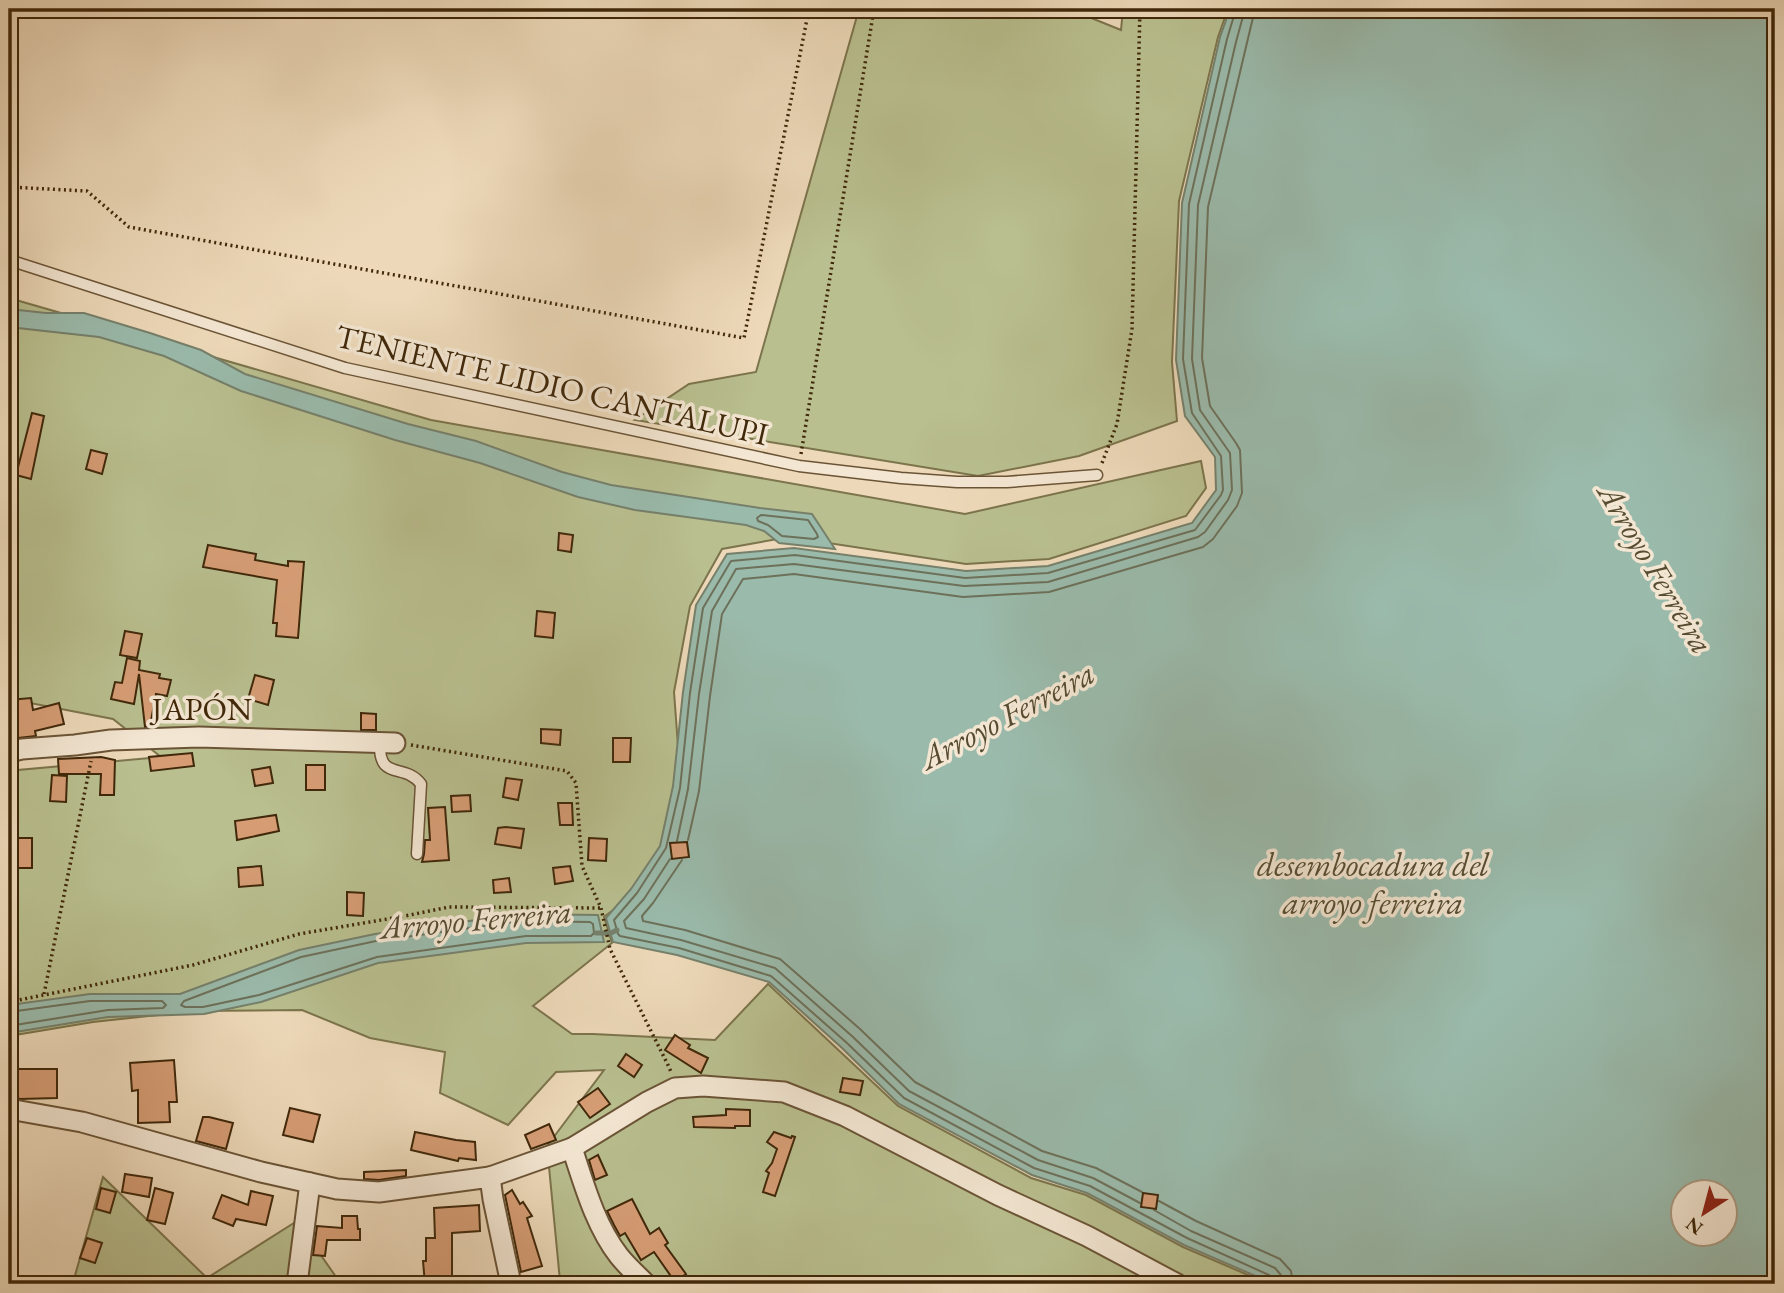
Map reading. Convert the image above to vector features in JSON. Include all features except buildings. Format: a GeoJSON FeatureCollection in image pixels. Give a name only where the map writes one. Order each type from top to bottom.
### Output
{"type":"FeatureCollection","features":[{"type":"Feature","properties":{"kind":"street","name":"JAPÓN"},"geometry":{"type":"LineString","coordinates":[[9,752],[111,740],[199,737],[387,743]]}},
{"type":"Feature","properties":{"kind":"street"},"geometry":{"type":"LineString","coordinates":[[9,1109],[82,1122],[310,1183],[337,1189],[379,1192],[490,1177],[572,1148],[646,1102],[675,1088],[703,1086],[784,1092],[845,1116],[998,1195],[1087,1236],[1177,1284]]}},
{"type":"Feature","properties":{"kind":"street"},"geometry":{"type":"LineString","coordinates":[[572,1148],[600,1222],[618,1255],[646,1284]]}},
{"type":"Feature","properties":{"kind":"street"},"geometry":{"type":"LineString","coordinates":[[490,1177],[492,1199],[511,1284]]}},
{"type":"Feature","properties":{"kind":"street"},"geometry":{"type":"LineString","coordinates":[[297,1284],[310,1183]]}},
{"type":"Feature","properties":{"kind":"lane","name":"TENIENTE LIDIO CANTALUPI"},"geometry":{"type":"LineString","coordinates":[[9,260],[345,369],[799,466],[901,478],[957,481],[1030,481],[1097,475]]}},
{"type":"Feature","properties":{"kind":"lane"},"geometry":{"type":"LineString","coordinates":[[387,743],[379,757],[386,767],[415,777],[421,784],[417,854]]}},
{"type":"Feature","properties":{"kind":"path"},"geometry":{"type":"LineString","coordinates":[[9,187],[87,191],[129,227],[744,338],[809,9]]}},
{"type":"Feature","properties":{"kind":"path"},"geometry":{"type":"LineString","coordinates":[[799,466],[874,9]]}},
{"type":"Feature","properties":{"kind":"path"},"geometry":{"type":"LineString","coordinates":[[1097,475],[1116,424],[1132,329],[1140,9]]}},
{"type":"Feature","properties":{"kind":"path"},"geometry":{"type":"LineString","coordinates":[[44,995],[95,742]]}},
{"type":"Feature","properties":{"kind":"path"},"geometry":{"type":"LineString","coordinates":[[387,743],[567,771],[576,783],[582,866],[602,911],[610,949],[668,1065],[675,1088]]}},
{"type":"Feature","properties":{"kind":"path"},"geometry":{"type":"LineString","coordinates":[[9,1002],[193,965],[299,934],[449,907],[602,911]]}},
{"type":"Feature","properties":{"kind":"green space"},"geometry":{"type":"Polygon","coordinates":[[[859,9],[1069,9],[1121,30],[1123,9],[1228,9],[1218,37],[1179,201],[1172,362],[1177,421],[1079,456],[978,476],[635,420],[689,384],[756,372],[859,9]]]}},
{"type":"Feature","properties":{"kind":"green space"},"geometry":{"type":"Polygon","coordinates":[[[9,298],[431,420],[965,514],[1201,461],[1206,488],[1186,516],[1049,559],[966,564],[789,537],[722,549],[690,606],[674,692],[681,786],[672,844],[636,893],[604,917],[612,943],[533,1006],[572,1034],[715,1040],[768,984],[898,1106],[1031,1178],[1086,1195],[1183,1247],[1269,1284],[556,1284],[560,1281],[547,1146],[604,1070],[556,1072],[508,1125],[440,1093],[445,1052],[370,1038],[302,1010],[195,1011],[93,1022],[9,1036],[9,786],[18,770],[161,757],[113,719],[9,699],[9,298]]]}},
{"type":"Feature","properties":{"kind":"green space"},"geometry":{"type":"Polygon","coordinates":[[[103,1177],[207,1278],[297,1221],[341,1284],[67,1284],[74,1279],[103,1177]]]}},
{"type":"Feature","properties":{"kind":"water","name":"desembocadura del arroyo ferreira"},"geometry":{"type":"Polygon","coordinates":[[[1230,9],[1775,9],[1775,1284],[1274,1284],[1184,1245],[1087,1193],[1032,1175],[899,1104],[769,982],[677,955],[613,942],[606,918],[631,889],[660,846],[673,786],[696,605],[727,554],[794,548],[966,571],[1048,566],[1192,523],[1216,490],[1215,457],[1185,416],[1176,360],[1182,203],[1220,37],[1230,9]]]}},
{"type":"Feature","properties":{"kind":"water"},"geometry":{"type":"Polygon","coordinates":[[[9,309],[84,313],[201,350],[245,374],[408,424],[476,441],[562,472],[611,485],[812,514],[835,549],[779,543],[764,531],[746,525],[635,510],[578,497],[480,463],[395,440],[241,391],[164,356],[99,337],[9,327],[9,309]]]}},
{"type":"Feature","properties":{"kind":"water"},"geometry":{"type":"Polygon","coordinates":[[[520,914],[598,915],[604,942],[526,943],[378,963],[261,1002],[204,1014],[108,1017],[9,1033],[9,1005],[90,994],[180,994],[299,950],[375,934],[520,914]]]}},
{"type":"Feature","properties":{"kind":"waterway","name":"Arroyo Ferreira"},"geometry":{"type":"LineString","coordinates":[[596,933],[611,933],[617,930]]}}]}
